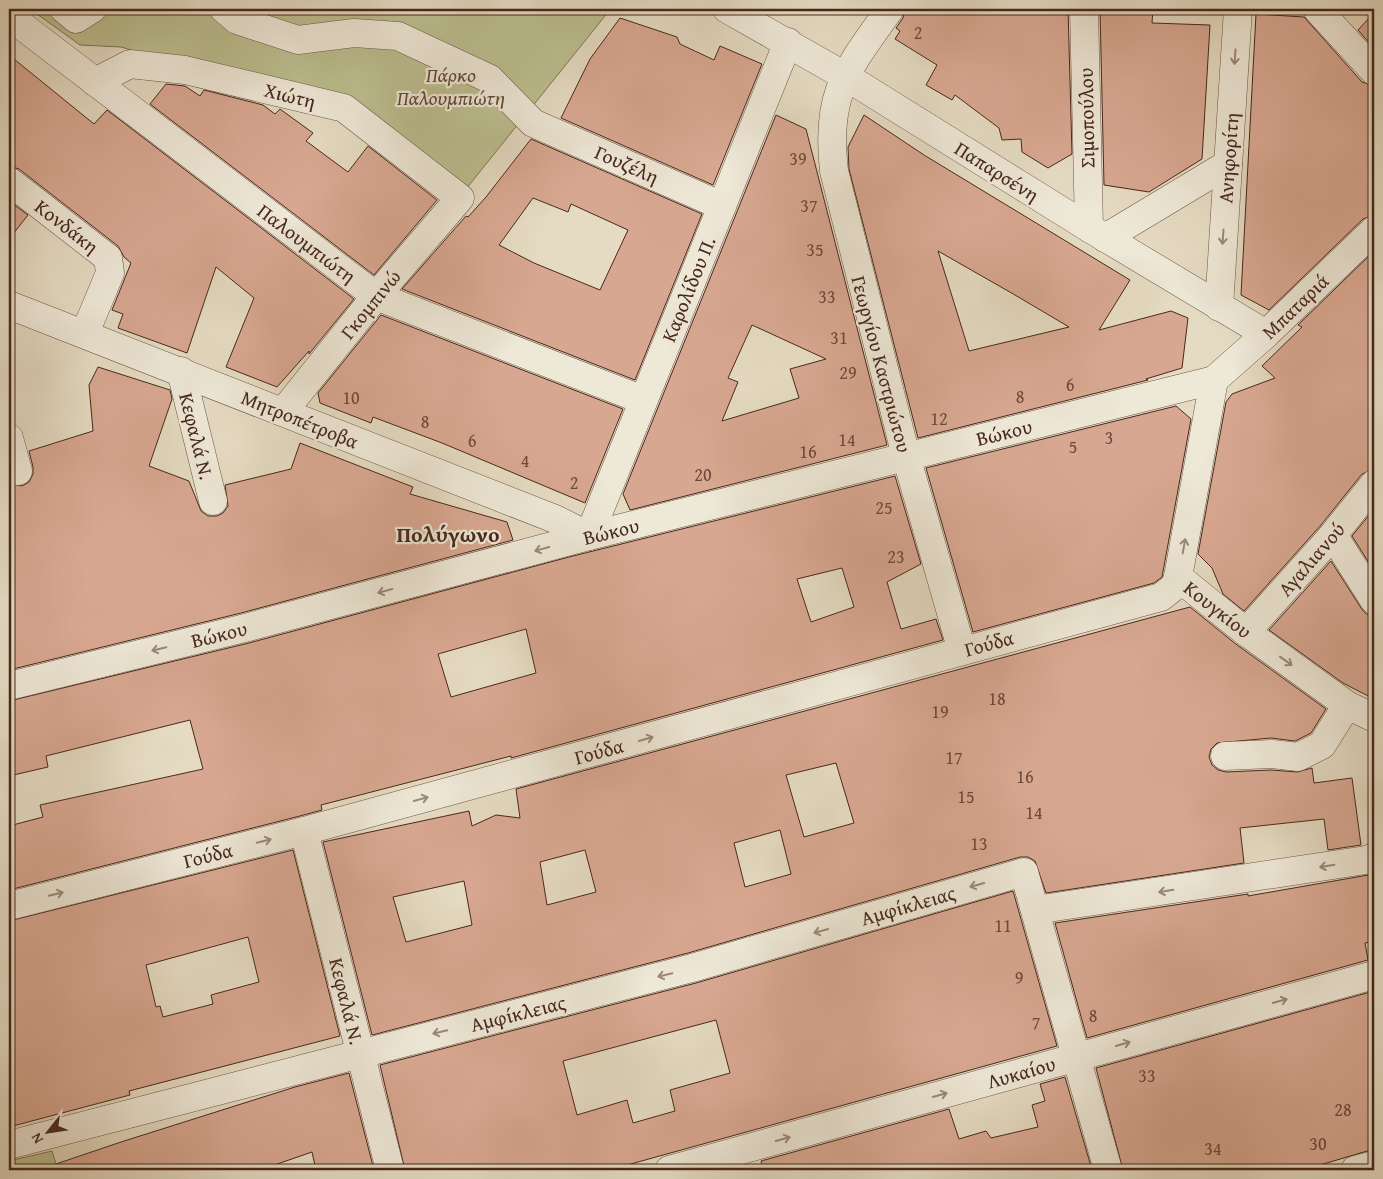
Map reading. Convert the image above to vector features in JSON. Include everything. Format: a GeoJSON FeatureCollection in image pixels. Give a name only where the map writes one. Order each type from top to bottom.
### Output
{"type":"FeatureCollection","features":[{"type":"Feature","properties":{"kind":"street"},"geometry":{"type":"LineString","coordinates":[[64,9],[76,19],[92,9]]}},
{"type":"Feature","properties":{"kind":"street","name":"Γουζέλη"},"geometry":{"type":"LineString","coordinates":[[224,9],[237,20],[298,40],[354,33],[398,36],[490,79],[533,123],[722,206]]}},
{"type":"Feature","properties":{"kind":"street","name":"Παπαρσένη"},"geometry":{"type":"LineString","coordinates":[[727,9],[845,76],[1097,233],[1266,334]]}},
{"type":"Feature","properties":{"kind":"street","name":"Γεωργίου Καστριώτου"},"geometry":{"type":"LineString","coordinates":[[890,9],[845,76],[836,98],[831,128],[834,171],[906,456],[962,651]]}},
{"type":"Feature","properties":{"kind":"street","name":"Σιμοπούλου"},"geometry":{"type":"LineString","coordinates":[[1084,9],[1097,233]]}},
{"type":"Feature","properties":{"kind":"street","name":"Ανηφορίτη"},"geometry":{"type":"LineString","coordinates":[[1219,307],[1238,9]]}},
{"type":"Feature","properties":{"kind":"street"},"geometry":{"type":"LineString","coordinates":[[1317,9],[1374,71]]}},
{"type":"Feature","properties":{"kind":"street","name":"Παλουμπιώτη"},"geometry":{"type":"LineString","coordinates":[[9,16],[376,296],[643,400]]}},
{"type":"Feature","properties":{"kind":"street","name":"Καρολίδου Π."},"geometry":{"type":"LineString","coordinates":[[589,536],[788,42]]}},
{"type":"Feature","properties":{"kind":"street","name":"Χιώτη"},"geometry":{"type":"LineString","coordinates":[[95,82],[130,64],[184,70],[344,108],[460,198]]}},
{"type":"Feature","properties":{"kind":"street"},"geometry":{"type":"LineString","coordinates":[[1097,233],[1228,164]]}},
{"type":"Feature","properties":{"kind":"street","name":"Κονδάκη"},"geometry":{"type":"LineString","coordinates":[[9,181],[108,258],[110,272],[108,280],[85,334]]}},
{"type":"Feature","properties":{"kind":"street","name":"Γκομπινώ"},"geometry":{"type":"LineString","coordinates":[[282,412],[376,296],[460,198]]}},
{"type":"Feature","properties":{"kind":"street","name":"Μπαταριά"},"geometry":{"type":"LineString","coordinates":[[1214,380],[1266,334],[1374,230]]}},
{"type":"Feature","properties":{"kind":"street","name":"Μητροπέτροβα"},"geometry":{"type":"LineString","coordinates":[[9,305],[555,519],[589,536]]}},
{"type":"Feature","properties":{"kind":"street","name":"Κεφαλά Ν."},"geometry":{"type":"LineString","coordinates":[[181,372],[213,501]]}},
{"type":"Feature","properties":{"kind":"street","name":"Βώκου"},"geometry":{"type":"LineString","coordinates":[[9,686],[244,628],[589,536],[1214,380]]}},
{"type":"Feature","properties":{"kind":"street","name":"Κουγκίου"},"geometry":{"type":"LineString","coordinates":[[1214,380],[1178,577],[1246,632],[1347,705],[1374,718]]}},
{"type":"Feature","properties":{"kind":"street"},"geometry":{"type":"LineString","coordinates":[[9,438],[18,471]]}},
{"type":"Feature","properties":{"kind":"street","name":"Αγαλιανού"},"geometry":{"type":"LineString","coordinates":[[1246,632],[1333,535],[1374,484]]}},
{"type":"Feature","properties":{"kind":"street"},"geometry":{"type":"LineString","coordinates":[[1333,535],[1374,600]]}},
{"type":"Feature","properties":{"kind":"street","name":"Γούδα"},"geometry":{"type":"LineString","coordinates":[[9,906],[304,831],[1162,597],[1175,586],[1178,577]]}},
{"type":"Feature","properties":{"kind":"street"},"geometry":{"type":"LineString","coordinates":[[1225,756],[1272,754],[1298,757],[1322,745],[1347,705]]}},
{"type":"Feature","properties":{"kind":"street","name":"Κεφαλά Ν."},"geometry":{"type":"LineString","coordinates":[[304,831],[390,1170]]}},
{"type":"Feature","properties":{"kind":"street"},"geometry":{"type":"LineString","coordinates":[[1108,1170],[1035,910],[1366,860],[1374,857]]}},
{"type":"Feature","properties":{"kind":"street","name":"Αμφίκλειας"},"geometry":{"type":"LineString","coordinates":[[9,1145],[692,968],[1024,872],[1035,910]]}},
{"type":"Feature","properties":{"kind":"street","name":"Λυκαίου"},"geometry":{"type":"LineString","coordinates":[[669,1170],[747,1160],[1076,1057],[1374,975]]}},
{"type":"Feature","properties":{"kind":"street"},"geometry":{"type":"LineString","coordinates":[[1355,1170],[1374,1165]]}},
{"type":"Feature","properties":{"kind":"green space","name":"Πάρκο Παλουμπιώτη"},"geometry":{"type":"Polygon","coordinates":[[[30,9],[599,9],[609,11],[466,189],[347,100],[157,58],[121,47],[80,45],[30,9]]]}},
{"type":"Feature","properties":{"kind":"green space"},"geometry":{"type":"Polygon","coordinates":[[[52,1151],[58,1170],[9,1170],[9,1161],[52,1151]]]}},
{"type":"Feature","properties":{"kind":"building"},"geometry":{"type":"Polygon","coordinates":[[[905,9],[1068,9],[1072,154],[1048,168],[1022,152],[1021,139],[1002,140],[999,128],[955,95],[952,100],[926,85],[937,65],[895,39],[900,31],[896,28],[903,18],[905,9]]]}},
{"type":"Feature","properties":{"kind":"building"},"geometry":{"type":"Polygon","coordinates":[[[1100,9],[1153,9],[1152,23],[1210,25],[1202,159],[1149,192],[1104,185],[1100,9]]]}},
{"type":"Feature","properties":{"kind":"building"},"geometry":{"type":"Polygon","coordinates":[[[1374,13],[1374,48],[1358,30],[1374,13]]]}},
{"type":"Feature","properties":{"kind":"building"},"geometry":{"type":"Polygon","coordinates":[[[1256,14],[1304,17],[1362,82],[1374,86],[1374,215],[1363,219],[1269,310],[1241,295],[1256,14]]]}},
{"type":"Feature","properties":{"kind":"building"},"geometry":{"type":"Polygon","coordinates":[[[620,18],[677,37],[680,44],[714,60],[720,46],[762,64],[713,185],[561,118],[590,59],[620,18]]]}},
{"type":"Feature","properties":{"kind":"building"},"geometry":{"type":"Polygon","coordinates":[[[9,55],[94,124],[107,110],[354,299],[309,354],[309,351],[277,387],[226,367],[254,298],[216,267],[187,353],[118,328],[123,314],[112,310],[131,263],[124,257],[118,246],[19,169],[9,166],[9,55]]]}},
{"type":"Feature","properties":{"kind":"building"},"geometry":{"type":"Polygon","coordinates":[[[166,84],[185,86],[200,96],[204,90],[263,105],[275,114],[280,109],[313,133],[306,141],[348,172],[368,146],[437,200],[374,275],[150,104],[166,84]]]}},
{"type":"Feature","properties":{"kind":"building"},"geometry":{"type":"Polygon","coordinates":[[[776,115],[806,129],[887,445],[630,510],[623,494],[776,115]],[[752,325],[728,378],[738,382],[722,421],[799,398],[790,369],[826,359],[752,325]]]}},
{"type":"Feature","properties":{"kind":"building"},"geometry":{"type":"Polygon","coordinates":[[[864,115],[924,155],[1130,280],[1099,330],[1171,311],[1188,318],[1182,368],[1146,379],[1148,380],[918,438],[849,169],[848,147],[864,115]],[[938,251],[969,351],[1069,327],[938,251]]]}},
{"type":"Feature","properties":{"kind":"building"},"geometry":{"type":"Polygon","coordinates":[[[531,139],[702,214],[635,380],[402,289],[466,216],[468,217],[531,139]],[[533,198],[499,245],[534,263],[600,290],[628,230],[571,204],[568,212],[533,198]]]}},
{"type":"Feature","properties":{"kind":"building"},"geometry":{"type":"Polygon","coordinates":[[[9,201],[28,215],[9,239],[9,201]]]}},
{"type":"Feature","properties":{"kind":"building"},"geometry":{"type":"Polygon","coordinates":[[[1374,251],[1374,469],[1362,474],[1321,525],[1244,611],[1223,594],[1212,568],[1198,554],[1226,402],[1232,394],[1275,378],[1262,366],[1302,327],[1298,325],[1374,251]]]}},
{"type":"Feature","properties":{"kind":"building"},"geometry":{"type":"Polygon","coordinates":[[[381,315],[623,409],[585,503],[442,443],[373,417],[371,423],[320,403],[318,393],[381,315]]]}},
{"type":"Feature","properties":{"kind":"building"},"geometry":{"type":"Polygon","coordinates":[[[98,367],[170,390],[172,399],[149,466],[189,481],[201,511],[208,516],[217,516],[223,513],[228,506],[225,485],[291,469],[300,443],[413,487],[410,494],[507,522],[513,540],[241,613],[9,670],[9,483],[22,486],[29,482],[33,474],[33,467],[29,451],[93,431],[89,385],[98,367]]]}},
{"type":"Feature","properties":{"kind":"building"},"geometry":{"type":"Polygon","coordinates":[[[1176,406],[1191,419],[1162,577],[1154,583],[973,632],[926,468],[1176,406]]]}},
{"type":"Feature","properties":{"kind":"building"},"geometry":{"type":"Polygon","coordinates":[[[895,476],[921,564],[887,582],[901,629],[936,619],[943,640],[511,758],[511,756],[321,805],[322,810],[300,816],[9,890],[9,826],[43,817],[40,805],[203,769],[190,720],[46,756],[48,767],[9,776],[9,701],[249,643],[569,557],[895,476]],[[842,568],[797,579],[811,622],[854,607],[842,568]],[[526,629],[438,654],[451,697],[536,673],[526,629]]]}},
{"type":"Feature","properties":{"kind":"building"},"geometry":{"type":"Polygon","coordinates":[[[1374,509],[1374,571],[1352,536],[1374,509]]]}},
{"type":"Feature","properties":{"kind":"building"},"geometry":{"type":"Polygon","coordinates":[[[1331,561],[1361,608],[1366,614],[1374,616],[1374,699],[1343,683],[1269,630],[1331,561]]]}},
{"type":"Feature","properties":{"kind":"building"},"geometry":{"type":"Polygon","coordinates":[[[1190,607],[1237,645],[1326,709],[1311,733],[1295,741],[1271,738],[1217,743],[1211,749],[1209,757],[1212,765],[1218,770],[1226,772],[1271,770],[1297,772],[1312,768],[1314,783],[1352,778],[1361,845],[1328,850],[1324,819],[1240,828],[1244,863],[1046,893],[1035,861],[1028,857],[1020,857],[688,953],[372,1035],[323,842],[469,811],[472,826],[496,815],[520,818],[516,789],[1190,607]],[[836,763],[786,775],[804,837],[854,823],[836,763]],[[780,830],[734,843],[745,887],[791,874],[780,830]],[[585,850],[540,862],[547,905],[596,892],[585,850]],[[464,881],[393,897],[406,942],[472,925],[464,881]]]}},
{"type":"Feature","properties":{"kind":"building"},"geometry":{"type":"Polygon","coordinates":[[[293,850],[340,1036],[129,1091],[130,1095],[9,1127],[9,921],[293,850]],[[248,937],[146,965],[156,1007],[160,1006],[163,1017],[213,1004],[211,995],[259,982],[248,937]]]}},
{"type":"Feature","properties":{"kind":"building"},"geometry":{"type":"Polygon","coordinates":[[[1374,874],[1374,941],[1365,943],[1368,960],[1087,1038],[1055,923],[1248,894],[1248,896],[1374,874]]]}},
{"type":"Feature","properties":{"kind":"building"},"geometry":{"type":"Polygon","coordinates":[[[1013,891],[1057,1046],[609,1170],[405,1170],[380,1065],[696,983],[1013,891]],[[716,1020],[563,1061],[577,1115],[627,1100],[633,1123],[675,1111],[670,1090],[730,1073],[716,1020]]]}},
{"type":"Feature","properties":{"kind":"building"},"geometry":{"type":"Polygon","coordinates":[[[1374,991],[1374,1149],[1303,1170],[1123,1170],[1096,1068],[1374,991]]]}},
{"type":"Feature","properties":{"kind":"building"},"geometry":{"type":"Polygon","coordinates":[[[349,1073],[374,1170],[316,1170],[312,1152],[260,1170],[51,1170],[50,1166],[121,1142],[295,1087],[349,1073]]]}},
{"type":"Feature","properties":{"kind":"building"},"geometry":{"type":"Polygon","coordinates":[[[1065,1077],[1092,1170],[763,1170],[761,1161],[949,1109],[959,1139],[986,1131],[991,1138],[1038,1127],[1032,1105],[1045,1101],[1040,1084],[1065,1077]]]}},
{"type":"Feature","properties":{"kind":"district","name":"Πολύγωνο"},"geometry":{"type":"Point","coordinates":[448,534]}}]}
